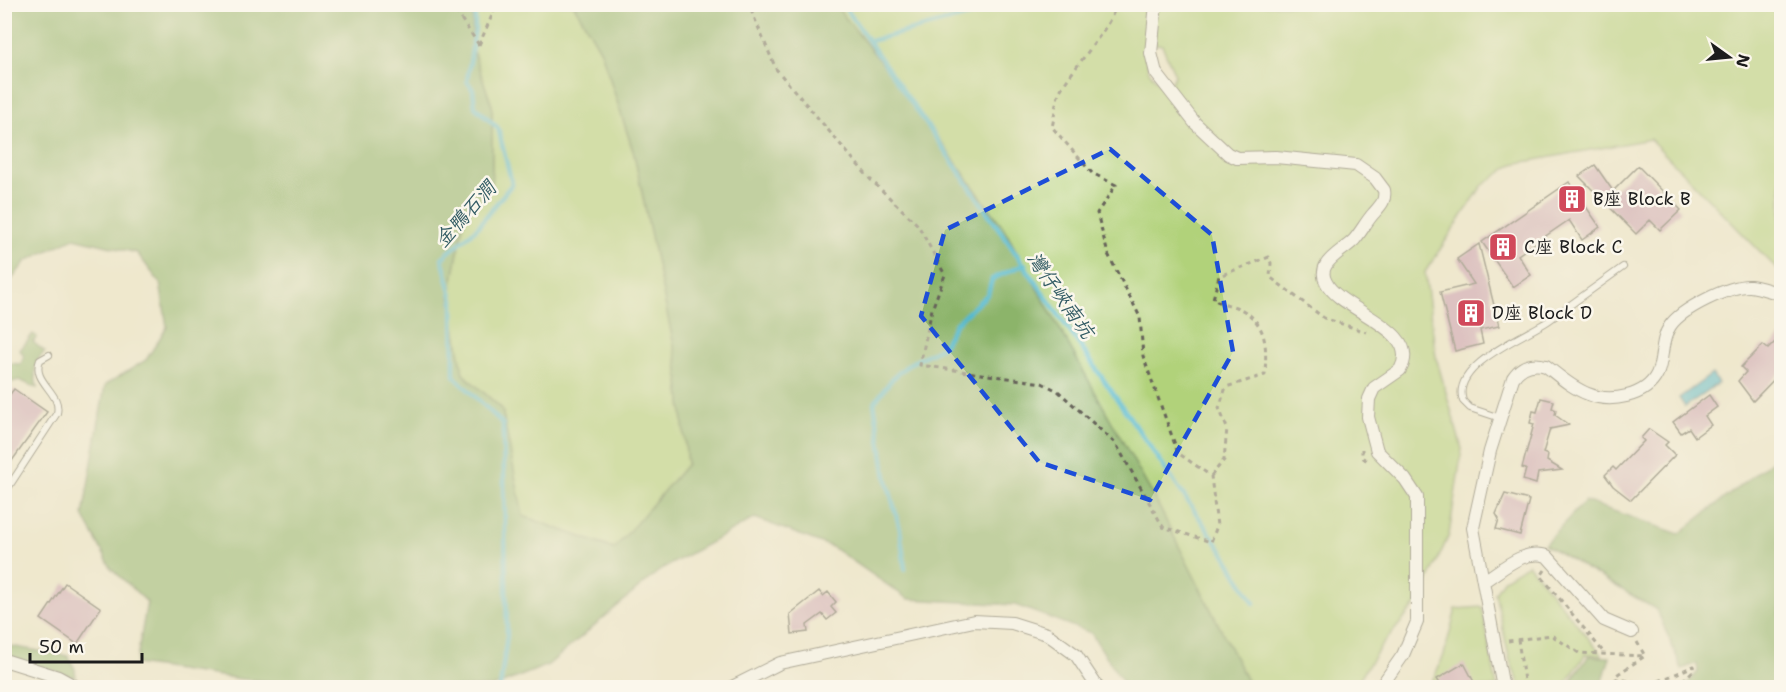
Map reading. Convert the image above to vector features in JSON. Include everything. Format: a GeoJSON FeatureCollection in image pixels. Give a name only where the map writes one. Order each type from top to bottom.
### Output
{"type":"FeatureCollection","features":[{"type":"Feature","properties":{"kind":"street"},"geometry":{"type":"LineString","coordinates":[[1156,4],[1150,53],[1156,73],[1195,123],[1228,154],[1237,158],[1276,157],[1356,165],[1375,178],[1384,190],[1382,205],[1352,242],[1328,262],[1323,275],[1326,284],[1338,297],[1391,332],[1402,347],[1405,356],[1400,370],[1376,385],[1368,403],[1375,447],[1409,484],[1419,505],[1417,622],[1403,655],[1380,687]]}},
{"type":"Feature","properties":{"kind":"street"},"geometry":{"type":"LineString","coordinates":[[1503,687],[1473,528],[1500,418],[1513,378],[1523,367],[1531,364],[1546,366],[1589,395],[1606,398],[1642,391],[1656,376],[1664,339],[1670,325],[1681,315],[1736,288],[1750,286],[1782,294]]}},
{"type":"Feature","properties":{"kind":"street"},"geometry":{"type":"LineString","coordinates":[[1484,581],[1521,558],[1536,554],[1547,556],[1604,621],[1632,632]]}},
{"type":"Feature","properties":{"kind":"street"},"geometry":{"type":"LineString","coordinates":[[730,687],[780,663],[951,625],[983,621],[1031,627],[1055,639],[1076,655],[1098,687]]}},
{"type":"Feature","properties":{"kind":"street"},"geometry":{"type":"LineString","coordinates":[[4,660],[58,677],[78,687]]}},
{"type":"Feature","properties":{"kind":"lane"},"geometry":{"type":"LineString","coordinates":[[1500,418],[1470,408],[1463,401],[1462,387],[1477,366],[1496,349],[1544,323],[1623,267]]}},
{"type":"Feature","properties":{"kind":"lane"},"geometry":{"type":"LineString","coordinates":[[4,494],[57,413],[57,401],[38,375],[40,360],[49,355]]}},
{"type":"Feature","properties":{"kind":"path"},"geometry":{"type":"LineString","coordinates":[[451,4],[479,45],[496,4]]}},
{"type":"Feature","properties":{"kind":"path"},"geometry":{"type":"LineString","coordinates":[[734,4],[751,10],[776,69],[870,179],[918,225],[945,275],[932,309],[920,365],[1042,383],[1058,391],[1116,444],[1163,527],[1211,542],[1217,526],[1210,476],[1178,453],[1143,356],[1140,317],[1108,254],[1097,213],[1116,185],[1092,173],[1052,127],[1059,93],[1084,53],[1108,24],[1116,4]]}},
{"type":"Feature","properties":{"kind":"path"},"geometry":{"type":"LineString","coordinates":[[1210,476],[1224,460],[1227,428],[1220,408],[1226,387],[1264,375],[1266,344],[1266,334],[1245,311],[1213,299],[1219,276],[1269,257],[1270,277],[1324,318],[1368,333]]}},
{"type":"Feature","properties":{"kind":"path"},"geometry":{"type":"LineString","coordinates":[[1362,446],[1362,457],[1374,465]]}},
{"type":"Feature","properties":{"kind":"path"},"geometry":{"type":"LineString","coordinates":[[1547,566],[1541,576],[1605,654]]}},
{"type":"Feature","properties":{"kind":"path"},"geometry":{"type":"LineString","coordinates":[[1632,632],[1645,656]]}},
{"type":"Feature","properties":{"kind":"path"},"geometry":{"type":"LineString","coordinates":[[1501,642],[1551,635],[1579,653],[1645,656]]}},
{"type":"Feature","properties":{"kind":"path"},"geometry":{"type":"LineString","coordinates":[[1518,639],[1525,687]]}},
{"type":"Feature","properties":{"kind":"path"},"geometry":{"type":"LineString","coordinates":[[1645,656],[1615,676],[1616,679],[1653,684],[1694,666],[1695,669],[1675,687]]}},
{"type":"Feature","properties":{"kind":"highlighted area"},"geometry":{"type":"Polygon","coordinates":[[[1110,149],[1212,235],[1233,352],[1150,500],[1039,462],[921,316],[945,230],[1110,149]]]}},
{"type":"Feature","properties":{"kind":"green space"},"geometry":{"type":"Polygon","coordinates":[[[5,4],[473,5],[472,48],[492,106],[492,187],[465,214],[450,296],[463,374],[502,409],[523,516],[614,549],[687,464],[677,360],[634,154],[601,51],[574,5],[835,5],[897,82],[1003,227],[1157,503],[1250,687],[1126,687],[1091,633],[1015,605],[908,599],[832,547],[755,518],[660,570],[548,665],[493,687],[333,687],[241,679],[136,664],[147,602],[111,568],[83,515],[105,385],[146,360],[167,327],[160,283],[137,253],[74,238],[26,261],[5,288],[5,4]]]}},
{"type":"Feature","properties":{"kind":"green space"},"geometry":{"type":"Polygon","coordinates":[[[473,5],[574,5],[601,51],[634,154],[677,360],[687,464],[615,549],[522,516],[502,409],[463,374],[450,296],[465,214],[492,187],[492,106],[472,48],[473,5]]]}},
{"type":"Feature","properties":{"kind":"green space"},"geometry":{"type":"Polygon","coordinates":[[[835,5],[1781,5],[1781,273],[1650,139],[1513,164],[1482,186],[1425,272],[1436,357],[1462,449],[1449,535],[1419,601],[1381,646],[1354,687],[1250,687],[1157,503],[897,82],[835,5]],[[1149,43],[1147,63],[1153,77],[1164,86],[1170,85],[1175,75],[1162,45],[1149,43]]]}},
{"type":"Feature","properties":{"kind":"green space"},"geometry":{"type":"Polygon","coordinates":[[[33,334],[37,337],[33,342],[45,352],[35,368],[37,388],[19,380],[5,384],[5,363],[21,364],[24,356],[20,350],[33,334]]]}},
{"type":"Feature","properties":{"kind":"green space"},"geometry":{"type":"Polygon","coordinates":[[[1779,455],[1781,687],[1744,687],[1742,684],[1735,683],[1726,687],[1684,687],[1698,672],[1697,663],[1682,669],[1657,610],[1544,544],[1585,501],[1679,534],[1779,455]]]}},
{"type":"Feature","properties":{"kind":"green space"},"geometry":{"type":"Polygon","coordinates":[[[1528,564],[1602,655],[1585,654],[1564,687],[1521,687],[1510,661],[1495,593],[1504,579],[1528,564]]]}},
{"type":"Feature","properties":{"kind":"green space"},"geometry":{"type":"Polygon","coordinates":[[[1482,607],[1497,687],[1429,688],[1444,655],[1456,609],[1482,607]]]}},
{"type":"Feature","properties":{"kind":"green space"},"geometry":{"type":"Polygon","coordinates":[[[4,645],[68,656],[75,669],[76,678],[5,655],[4,645]]]}},
{"type":"Feature","properties":{"kind":"green space"},"geometry":{"type":"Polygon","coordinates":[[[1588,656],[1610,657],[1601,687],[1568,687],[1572,679],[1588,656]]]}},
{"type":"Feature","properties":{"kind":"water"},"geometry":{"type":"Polygon","coordinates":[[[1712,374],[1718,383],[1685,407],[1679,398],[1712,374]]]}},
{"type":"Feature","properties":{"kind":"building"},"geometry":{"type":"Polygon","coordinates":[[[1595,165],[1613,191],[1638,166],[1681,210],[1660,230],[1650,220],[1636,234],[1579,176],[1595,165]]]}},
{"type":"Feature","properties":{"kind":"building"},"geometry":{"type":"Polygon","coordinates":[[[1569,182],[1600,227],[1582,240],[1569,220],[1518,255],[1531,275],[1513,287],[1482,242],[1569,182]]]}},
{"type":"Feature","properties":{"kind":"building","name":"D座 Block D"},"geometry":{"type":"Polygon","coordinates":[[[1479,244],[1499,326],[1480,330],[1483,344],[1455,351],[1440,292],[1474,284],[1457,259],[1479,244]]]}},
{"type":"Feature","properties":{"kind":"building"},"geometry":{"type":"Polygon","coordinates":[[[1782,335],[1782,371],[1753,401],[1738,381],[1746,372],[1741,367],[1763,345],[1768,349],[1782,335]]]}},
{"type":"Feature","properties":{"kind":"building"},"geometry":{"type":"Polygon","coordinates":[[[14,389],[47,412],[4,472],[4,402],[14,389]]]}},
{"type":"Feature","properties":{"kind":"building"},"geometry":{"type":"Polygon","coordinates":[[[1709,395],[1717,407],[1705,416],[1711,425],[1695,437],[1689,428],[1681,433],[1673,422],[1709,395]]]}},
{"type":"Feature","properties":{"kind":"building"},"geometry":{"type":"Polygon","coordinates":[[[1541,398],[1554,401],[1552,408],[1556,410],[1555,415],[1569,425],[1550,429],[1543,453],[1548,455],[1547,461],[1562,470],[1538,473],[1536,484],[1523,480],[1526,469],[1522,468],[1534,424],[1530,423],[1533,411],[1537,412],[1541,398]]]}},
{"type":"Feature","properties":{"kind":"building"},"geometry":{"type":"Polygon","coordinates":[[[1649,429],[1668,442],[1665,445],[1675,455],[1631,500],[1613,486],[1605,475],[1613,467],[1616,470],[1644,441],[1641,438],[1649,429]]]}},
{"type":"Feature","properties":{"kind":"building"},"geometry":{"type":"Polygon","coordinates":[[[1505,494],[1529,500],[1520,535],[1496,529],[1499,519],[1496,514],[1505,494]]]}},
{"type":"Feature","properties":{"kind":"building"},"geometry":{"type":"Polygon","coordinates":[[[65,583],[101,608],[77,644],[41,619],[65,583]]]}},
{"type":"Feature","properties":{"kind":"building"},"geometry":{"type":"Polygon","coordinates":[[[819,591],[823,596],[828,592],[836,602],[831,607],[836,613],[827,620],[822,614],[807,625],[808,632],[792,634],[790,614],[819,591]]]}},
{"type":"Feature","properties":{"kind":"building"},"geometry":{"type":"Polygon","coordinates":[[[1464,663],[1475,684],[1469,687],[1442,687],[1437,679],[1464,663]]]}},
{"type":"Feature","properties":{"kind":"waterway","name":"金鴨石澗"},"geometry":{"type":"LineString","coordinates":[[475,4],[475,30],[467,81],[473,90],[475,107],[498,128],[512,184],[476,229],[442,258],[453,300],[454,376],[503,424],[507,635],[500,688]]}},
{"type":"Feature","properties":{"kind":"waterway","name":"灣仔峽南坑"},"geometry":{"type":"LineString","coordinates":[[843,4],[1223,552],[1254,603]]}},
{"type":"Feature","properties":{"kind":"waterway"},"geometry":{"type":"LineString","coordinates":[[870,41],[1014,4]]}},
{"type":"Feature","properties":{"kind":"waterway"},"geometry":{"type":"LineString","coordinates":[[905,569],[900,529],[886,477],[874,403],[892,379],[909,364],[942,347],[956,323],[988,294],[992,279],[1025,264]]}},
{"type":"Feature","properties":{"kind":"place","name":"B座 Block B"},"geometry":{"type":"Point","coordinates":[1572,199]}},
{"type":"Feature","properties":{"kind":"place","name":"C座 Block C"},"geometry":{"type":"Point","coordinates":[1503,247]}},
{"type":"Feature","properties":{"kind":"place","name":"D座 Block D"},"geometry":{"type":"Point","coordinates":[1471,313]}}]}
